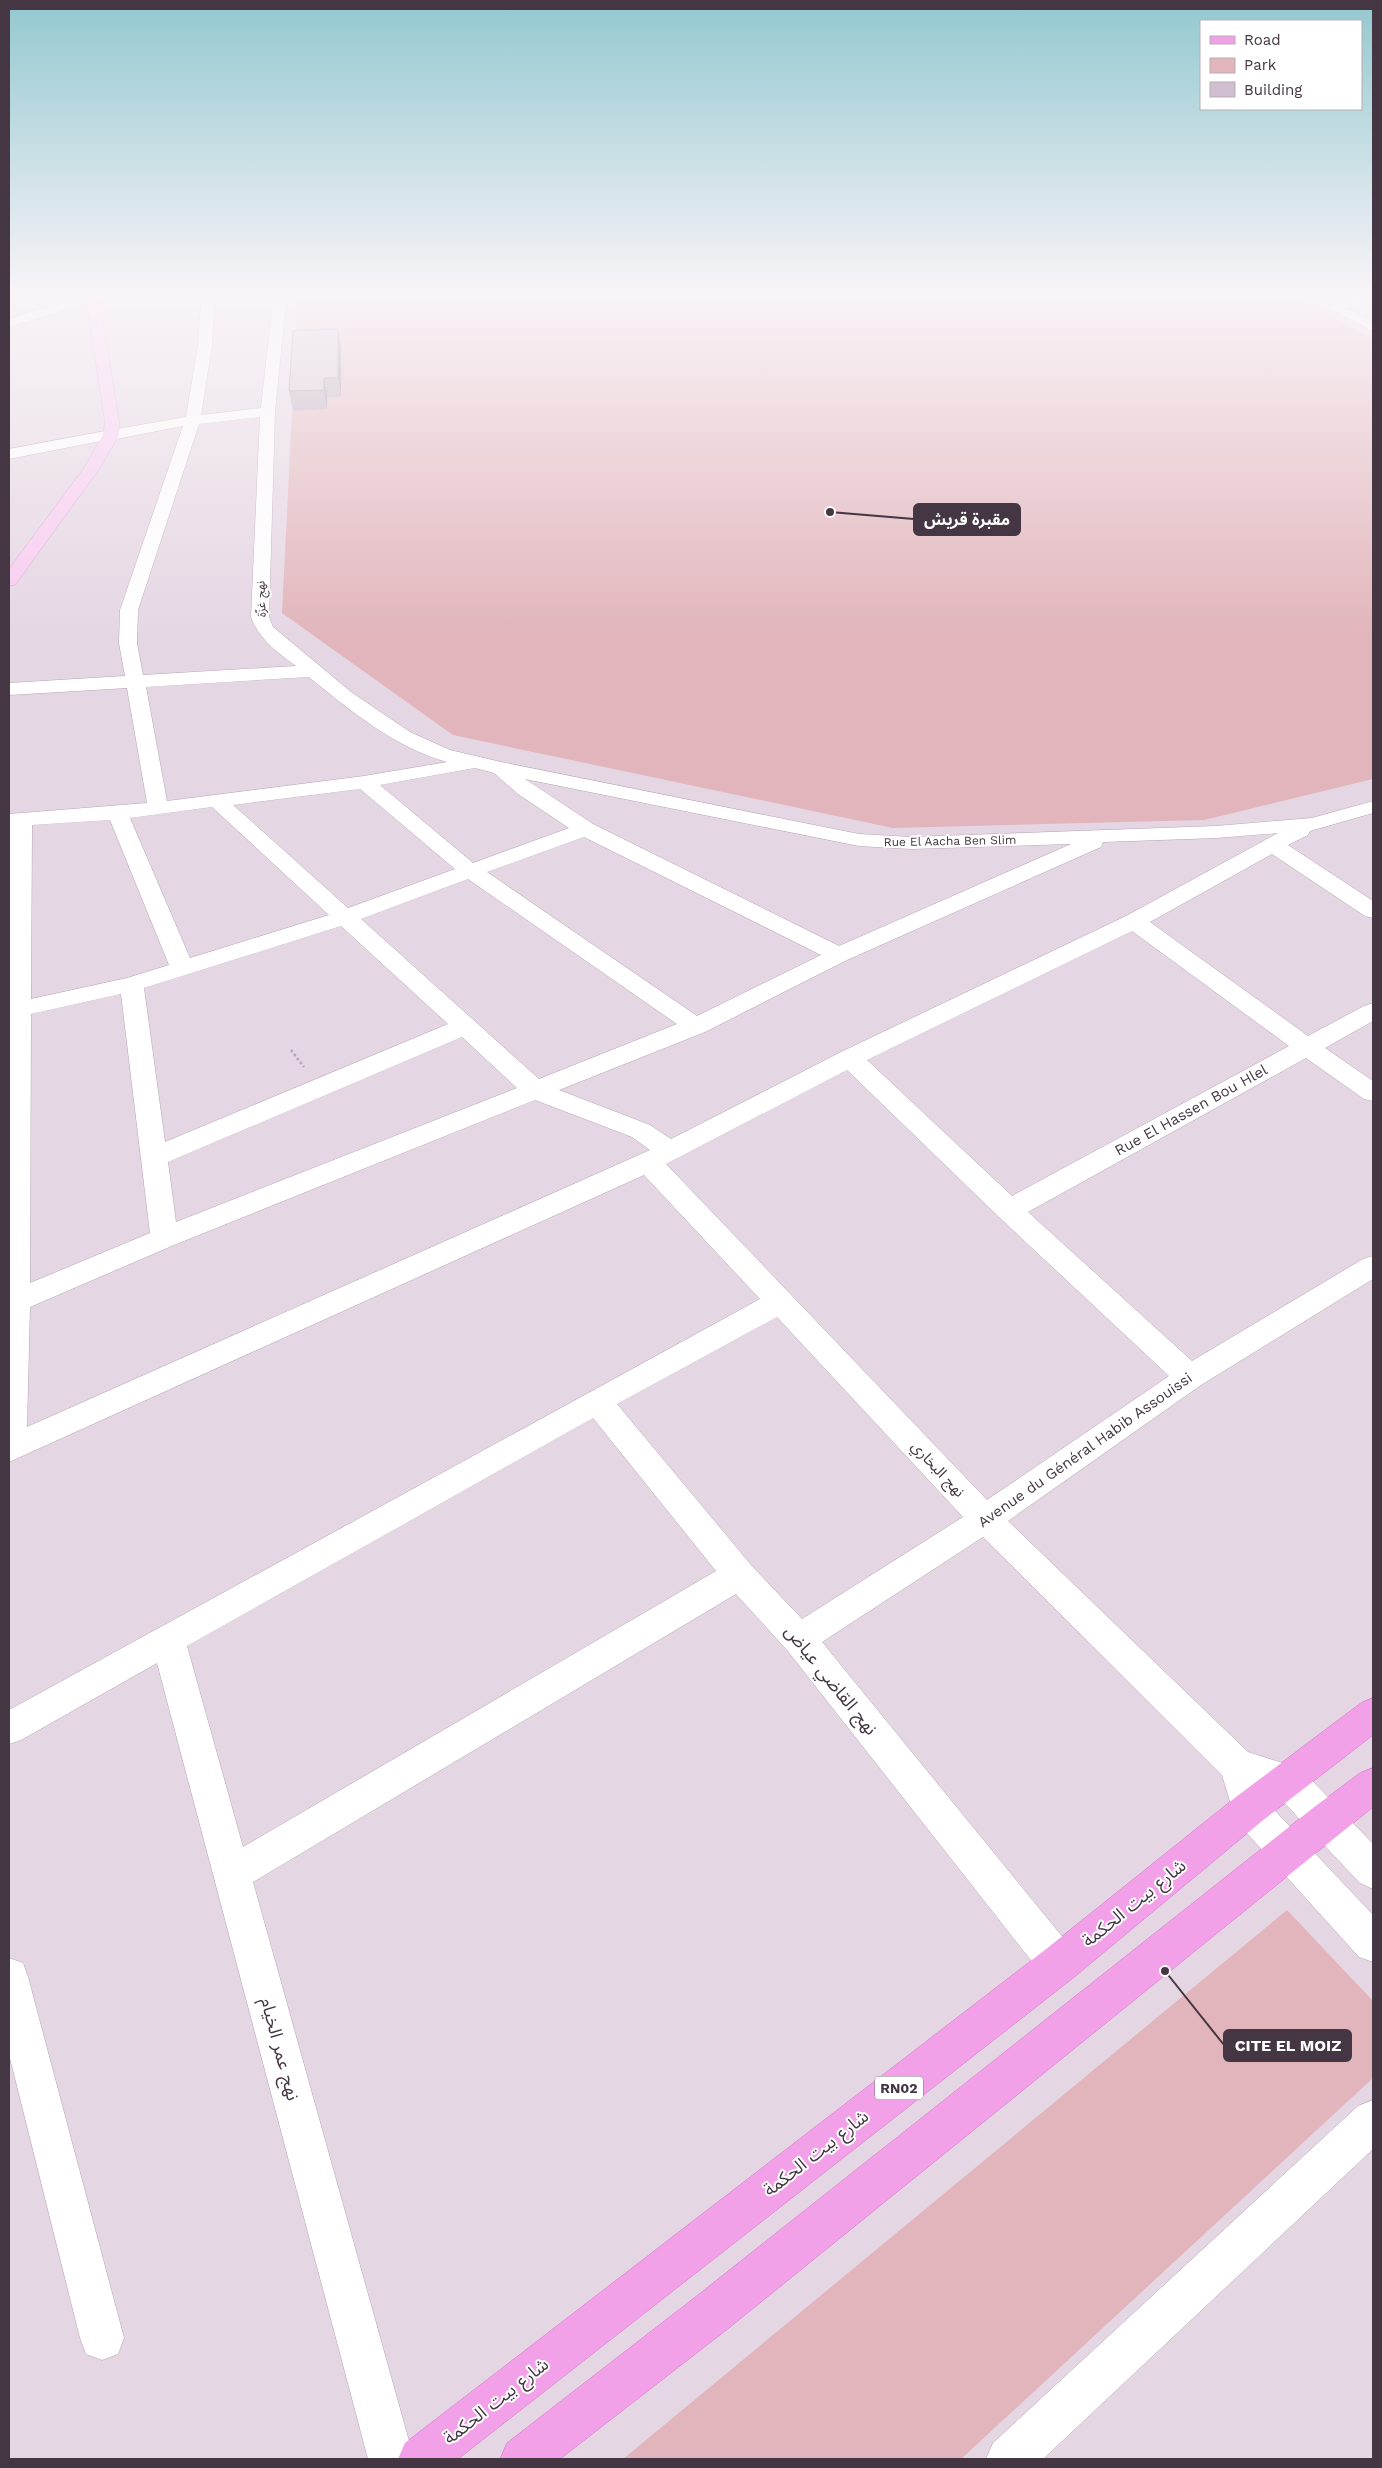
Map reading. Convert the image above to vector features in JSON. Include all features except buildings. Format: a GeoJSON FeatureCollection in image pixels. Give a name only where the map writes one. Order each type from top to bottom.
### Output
{"type":"FeatureCollection","features":[{"type":"Feature","properties":{"kind":"main road"},"geometry":{"type":"LineString","coordinates":[[9,581],[91,469],[111,436],[112,422],[109,406]]}},
{"type":"Feature","properties":{"kind":"main road","name":"شارع بيت الحكمة"},"geometry":{"type":"LineString","coordinates":[[421,2459],[1059,1964],[1249,1809],[1373,1714]]}},
{"type":"Feature","properties":{"kind":"main road"},"geometry":{"type":"LineString","coordinates":[[523,2459],[730,2298],[1289,1852],[1326,1820],[1373,1785]]}},
{"type":"Feature","properties":{"kind":"street"},"geometry":{"type":"LineString","coordinates":[[158,807],[128,643],[129,610],[192,420],[194,406]]}},
{"type":"Feature","properties":{"kind":"street","name":"نهج غزّة"},"geometry":{"type":"LineString","coordinates":[[269,406],[260,617],[264,628],[271,637],[394,730],[424,747],[501,768]]}},
{"type":"Feature","properties":{"kind":"street"},"geometry":{"type":"LineString","coordinates":[[9,454],[192,420],[268,412]]}},
{"type":"Feature","properties":{"kind":"street"},"geometry":{"type":"LineString","coordinates":[[9,690],[314,670]]}},
{"type":"Feature","properties":{"kind":"street"},"geometry":{"type":"LineString","coordinates":[[476,762],[364,782],[118,813],[15,820],[20,1009],[16,1301],[10,1448],[659,1156],[850,1058],[1134,921],[1272,844],[1313,824]]}},
{"type":"Feature","properties":{"kind":"street"},"geometry":{"type":"LineString","coordinates":[[501,768],[525,790],[585,829],[839,955]]}},
{"type":"Feature","properties":{"kind":"street","name":"Rue El Aacha Ben Slim"},"geometry":{"type":"LineString","coordinates":[[501,768],[859,840],[911,844],[1105,837],[1313,824],[1373,807]]}},
{"type":"Feature","properties":{"kind":"street"},"geometry":{"type":"LineString","coordinates":[[364,782],[470,871],[696,1026]]}},
{"type":"Feature","properties":{"kind":"street"},"geometry":{"type":"LineString","coordinates":[[216,800],[535,1090]]}},
{"type":"Feature","properties":{"kind":"street"},"geometry":{"type":"LineString","coordinates":[[118,813],[182,968]]}},
{"type":"Feature","properties":{"kind":"street"},"geometry":{"type":"LineString","coordinates":[[20,1009],[132,984],[345,916],[585,829]]}},
{"type":"Feature","properties":{"kind":"street"},"geometry":{"type":"LineString","coordinates":[[16,1301],[164,1238],[696,1026],[839,955],[1105,837]]}},
{"type":"Feature","properties":{"kind":"street"},"geometry":{"type":"LineString","coordinates":[[1272,844],[1373,911]]}},
{"type":"Feature","properties":{"kind":"street"},"geometry":{"type":"LineString","coordinates":[[1134,921],[1305,1046],[1373,1093]]}},
{"type":"Feature","properties":{"kind":"street"},"geometry":{"type":"LineString","coordinates":[[132,984],[164,1238]]}},
{"type":"Feature","properties":{"kind":"street","name":"Rue El Hassen Bou Hlel"},"geometry":{"type":"LineString","coordinates":[[1009,1210],[1305,1046],[1373,1011]]}},
{"type":"Feature","properties":{"kind":"street"},"geometry":{"type":"LineString","coordinates":[[154,1157],[464,1027]]}},
{"type":"Feature","properties":{"kind":"street"},"geometry":{"type":"LineString","coordinates":[[850,1058],[1009,1210],[1190,1376]]}},
{"type":"Feature","properties":{"kind":"street","name":"نهج البخاري"},"geometry":{"type":"LineString","coordinates":[[535,1090],[641,1131],[659,1156],[781,1301],[985,1519],[1238,1766]]}},
{"type":"Feature","properties":{"kind":"street","name":"Avenue du Général Habib Assouissi"},"geometry":{"type":"LineString","coordinates":[[799,1639],[985,1519],[1190,1376],[1373,1266]]}},
{"type":"Feature","properties":{"kind":"street"},"geometry":{"type":"LineString","coordinates":[[9,1728],[596,1401],[781,1301]]}},
{"type":"Feature","properties":{"kind":"street","name":"نهج القاضي عياض"},"geometry":{"type":"LineString","coordinates":[[596,1401],[739,1575],[799,1639],[1059,1964]]}},
{"type":"Feature","properties":{"kind":"street"},"geometry":{"type":"LineString","coordinates":[[232,1874],[739,1575]]}},
{"type":"Feature","properties":{"kind":"street","name":"نهج عمر الخيام"},"geometry":{"type":"LineString","coordinates":[[168,1639],[391,2459]]}},
{"type":"Feature","properties":{"kind":"street"},"geometry":{"type":"LineString","coordinates":[[1238,1766],[1288,1781],[1373,1870]]}},
{"type":"Feature","properties":{"kind":"street"},"geometry":{"type":"LineString","coordinates":[[1238,1766],[1249,1809],[1373,1943]]}},
{"type":"Feature","properties":{"kind":"street"},"geometry":{"type":"LineString","coordinates":[[9,1977],[102,2338]]}},
{"type":"Feature","properties":{"kind":"street"},"geometry":{"type":"LineString","coordinates":[[1009,2459],[1373,2120]]}},
{"type":"Feature","properties":{"kind":"shaded area"},"geometry":{"type":"Polygon","coordinates":[[[9,406],[1373,406],[1373,2459],[9,2459],[9,406]]]}},
{"type":"Feature","properties":{"kind":"green space"},"geometry":{"type":"Polygon","coordinates":[[[292,406],[1373,406],[1373,779],[1204,820],[893,828],[453,735],[282,613],[292,406]]]}},
{"type":"Feature","properties":{"kind":"green space"},"geometry":{"type":"Polygon","coordinates":[[[1287,1910],[1373,2001],[1373,2078],[961,2459],[623,2459],[1287,1910]]]}},
{"type":"Feature","properties":{"kind":"place","name":"مقبرة قريش"},"geometry":{"type":"Point","coordinates":[830,512]}},
{"type":"Feature","properties":{"kind":"place","name":"CITE EL MOIZ"},"geometry":{"type":"Point","coordinates":[1165,1971]}}]}
